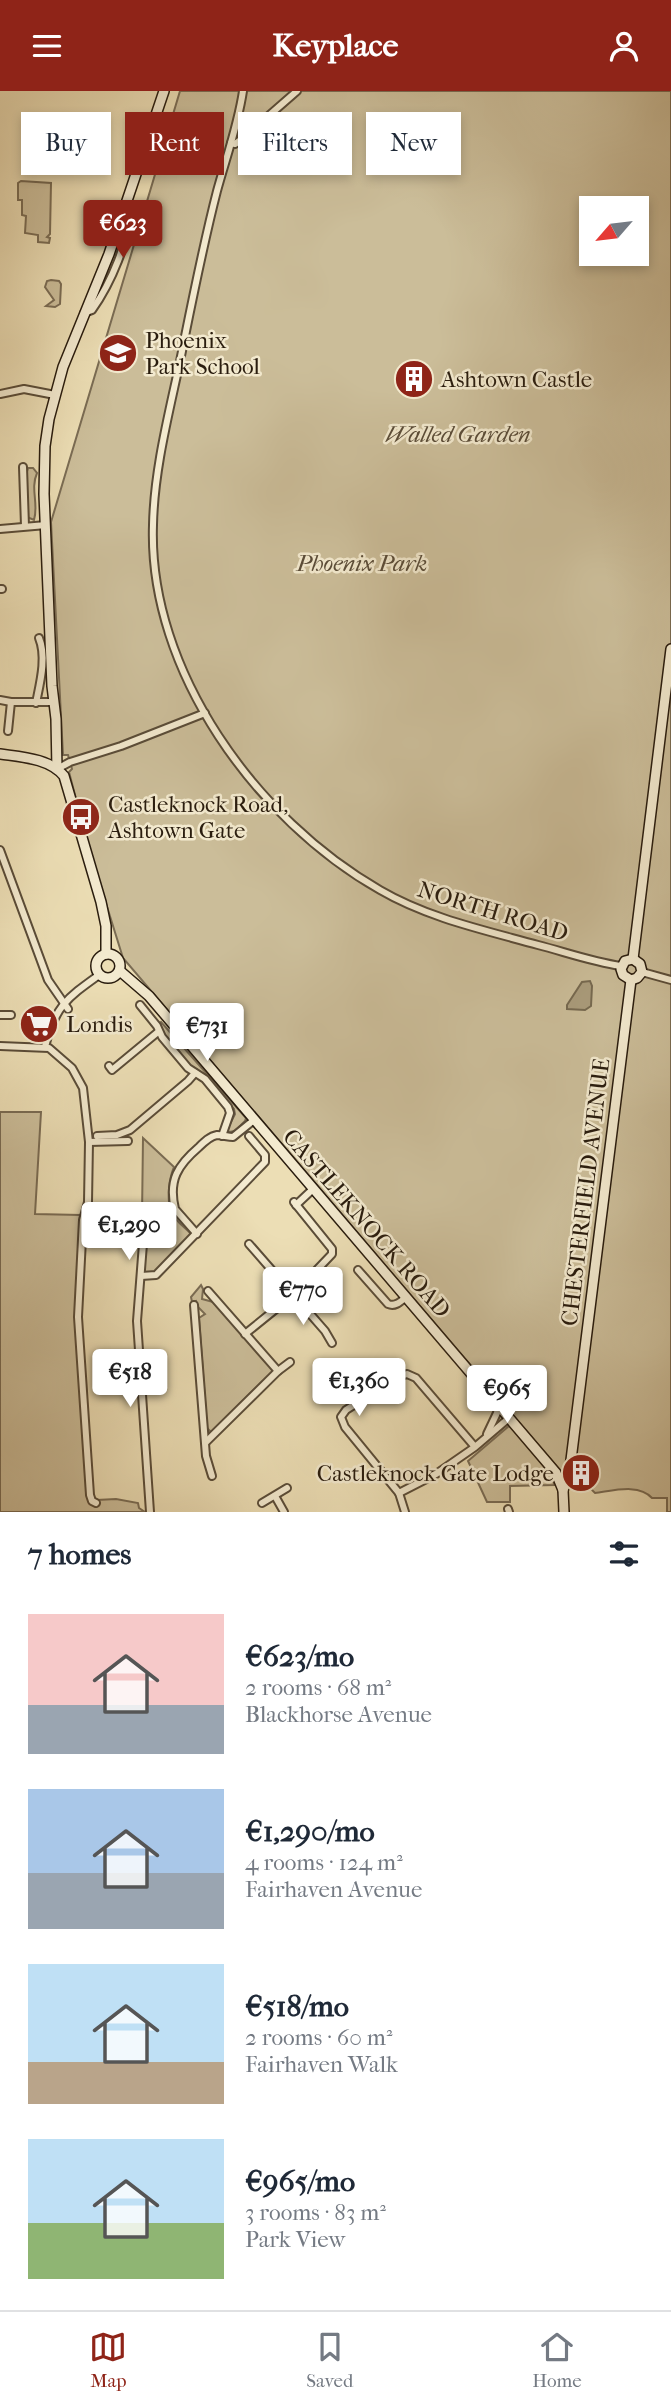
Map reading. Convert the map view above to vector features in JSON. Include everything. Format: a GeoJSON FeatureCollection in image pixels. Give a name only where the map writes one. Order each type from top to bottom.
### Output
{"type":"FeatureCollection","features":[{"type":"Feature","properties":{"kind":"main road"},"geometry":{"type":"LineString","coordinates":[[57,769],[45,446],[55,395],[84,313],[109,254],[164,91]]}},
{"type":"Feature","properties":{"kind":"main road"},"geometry":{"type":"LineString","coordinates":[[633,959],[671,649]]}},
{"type":"Feature","properties":{"kind":"main road"},"geometry":{"type":"LineString","coordinates":[[0,754],[41,762],[57,769],[66,782],[102,902],[106,926],[106,954]]}},
{"type":"Feature","properties":{"kind":"main road"},"geometry":{"type":"LineString","coordinates":[[106,954],[114,955],[119,960],[120,971],[110,978],[99,975],[96,968],[97,960],[106,954]]}},
{"type":"Feature","properties":{"kind":"main road"},"geometry":{"type":"LineString","coordinates":[[633,959],[640,964],[642,972],[631,980],[622,975],[621,966],[625,961],[633,959]]}},
{"type":"Feature","properties":{"kind":"main road","name":"CASTLEKNOCK ROAD"},"geometry":{"type":"LineString","coordinates":[[120,971],[149,996],[555,1473],[563,1490],[564,1512]]}},
{"type":"Feature","properties":{"kind":"main road","name":"CHESTERFIELD AVENUE"},"geometry":{"type":"LineString","coordinates":[[563,1490],[569,1476],[631,980]]}},
{"type":"Feature","properties":{"kind":"street","name":"NORTH ROAD"},"geometry":{"type":"LineString","coordinates":[[243,91],[198,268],[169,415],[153,524],[154,571],[164,613],[180,660],[205,713],[242,770],[280,813],[380,891],[428,913],[621,966]]}},
{"type":"Feature","properties":{"kind":"street"},"geometry":{"type":"LineString","coordinates":[[231,143],[242,139],[296,91]]}},
{"type":"Feature","properties":{"kind":"street"},"geometry":{"type":"LineString","coordinates":[[0,394],[24,389],[55,395]]}},
{"type":"Feature","properties":{"kind":"street"},"geometry":{"type":"LineString","coordinates":[[23,467],[25,526]]}},
{"type":"Feature","properties":{"kind":"street"},"geometry":{"type":"LineString","coordinates":[[0,529],[46,525]]}},
{"type":"Feature","properties":{"kind":"street"},"geometry":{"type":"LineString","coordinates":[[36,702],[41,674],[39,638]]}},
{"type":"Feature","properties":{"kind":"street"},"geometry":{"type":"LineString","coordinates":[[0,700],[54,702]]}},
{"type":"Feature","properties":{"kind":"street"},"geometry":{"type":"LineString","coordinates":[[8,731],[11,702]]}},
{"type":"Feature","properties":{"kind":"street"},"geometry":{"type":"LineString","coordinates":[[57,769],[205,713]]}},
{"type":"Feature","properties":{"kind":"street"},"geometry":{"type":"LineString","coordinates":[[0,850],[48,980],[66,1006]]}},
{"type":"Feature","properties":{"kind":"street"},"geometry":{"type":"LineString","coordinates":[[642,972],[671,980]]}},
{"type":"Feature","properties":{"kind":"street"},"geometry":{"type":"LineString","coordinates":[[45,1047],[51,1022],[82,986],[99,975]]}},
{"type":"Feature","properties":{"kind":"street"},"geometry":{"type":"LineString","coordinates":[[140,1005],[188,1068],[205,1079],[229,1110],[222,1136]]}},
{"type":"Feature","properties":{"kind":"street"},"geometry":{"type":"LineString","coordinates":[[0,1015],[11,1015]]}},
{"type":"Feature","properties":{"kind":"street"},"geometry":{"type":"LineString","coordinates":[[109,1066],[112,1070],[158,1032]]}},
{"type":"Feature","properties":{"kind":"street"},"geometry":{"type":"LineString","coordinates":[[0,1046],[45,1047],[56,1052],[78,1076],[83,1088],[89,1142],[88,1202],[83,1220],[78,1317],[90,1495],[96,1503]]}},
{"type":"Feature","properties":{"kind":"street"},"geometry":{"type":"LineString","coordinates":[[97,1136],[117,1135],[130,1130],[195,1073]]}},
{"type":"Feature","properties":{"kind":"street"},"geometry":{"type":"LineString","coordinates":[[197,1234],[175,1209],[175,1174],[184,1160],[210,1137],[233,1137],[254,1120]]}},
{"type":"Feature","properties":{"kind":"street"},"geometry":{"type":"LineString","coordinates":[[89,1142],[132,1139],[130,1130]]}},
{"type":"Feature","properties":{"kind":"street"},"geometry":{"type":"LineString","coordinates":[[141,1276],[156,1275],[265,1162],[265,1155],[249,1136]]}},
{"type":"Feature","properties":{"kind":"street"},"geometry":{"type":"LineString","coordinates":[[245,1333],[292,1296],[332,1252],[295,1203],[313,1189]]}},
{"type":"Feature","properties":{"kind":"street"},"geometry":{"type":"LineString","coordinates":[[141,1506],[150,1509],[137,1321],[145,1217]]}},
{"type":"Feature","properties":{"kind":"street"},"geometry":{"type":"LineString","coordinates":[[144,1232],[155,1232]]}},
{"type":"Feature","properties":{"kind":"street"},"geometry":{"type":"LineString","coordinates":[[249,1244],[332,1343]]}},
{"type":"Feature","properties":{"kind":"street"},"geometry":{"type":"LineString","coordinates":[[358,1271],[388,1304],[397,1304],[406,1297]]}},
{"type":"Feature","properties":{"kind":"street"},"geometry":{"type":"LineString","coordinates":[[208,1291],[278,1371]]}},
{"type":"Feature","properties":{"kind":"street"},"geometry":{"type":"LineString","coordinates":[[194,1305],[207,1463],[212,1476]]}},
{"type":"Feature","properties":{"kind":"street"},"geometry":{"type":"LineString","coordinates":[[206,1442],[290,1362]]}},
{"type":"Feature","properties":{"kind":"street"},"geometry":{"type":"LineString","coordinates":[[405,1512],[399,1493],[345,1427],[341,1417],[346,1410],[407,1374],[416,1378],[475,1447]]}},
{"type":"Feature","properties":{"kind":"street"},"geometry":{"type":"LineString","coordinates":[[484,1439],[497,1413],[498,1404]]}},
{"type":"Feature","properties":{"kind":"street"},"geometry":{"type":"LineString","coordinates":[[399,1493],[436,1474],[475,1447],[509,1418]]}},
{"type":"Feature","properties":{"kind":"street"},"geometry":{"type":"LineString","coordinates":[[262,1503],[287,1488]]}},
{"type":"Feature","properties":{"kind":"street"},"geometry":{"type":"LineString","coordinates":[[275,1496],[284,1512]]}},
{"type":"Feature","properties":{"kind":"green space","name":"Phoenix Park"},"geometry":{"type":"Polygon","coordinates":[[[180,91],[671,91],[671,1512],[667,1512],[667,1498],[652,1498],[647,1493],[633,1489],[595,1493],[580,1478],[563,1474],[123,958],[90,852],[69,772],[72,769],[68,755],[63,755],[51,522],[155,175],[224,175],[224,112],[174,112],[180,91]]]}},
{"type":"Feature","properties":{"kind":"green space"},"geometry":{"type":"Polygon","coordinates":[[[18,183],[51,183],[50,234],[47,237],[50,238],[49,243],[38,242],[38,235],[25,233],[26,216],[22,215],[22,200],[18,200],[18,183]]]}},
{"type":"Feature","properties":{"kind":"green space"},"geometry":{"type":"Polygon","coordinates":[[[47,281],[61,284],[60,304],[55,307],[46,306],[54,300],[45,287],[47,281]]]}},
{"type":"Feature","properties":{"kind":"green space"},"geometry":{"type":"Polygon","coordinates":[[[28,468],[33,468],[37,473],[34,485],[34,520],[27,517],[28,468]]]}},
{"type":"Feature","properties":{"kind":"green space"},"geometry":{"type":"Polygon","coordinates":[[[161,1022],[246,1118],[235,1131],[227,1130],[235,1114],[234,1109],[206,1075],[192,1068],[163,1033],[161,1022]]]}},
{"type":"Feature","properties":{"kind":"green space"},"geometry":{"type":"Polygon","coordinates":[[[0,1112],[41,1112],[35,1214],[80,1215],[76,1316],[88,1496],[96,1504],[97,1500],[116,1499],[138,1503],[139,1508],[145,1512],[0,1512],[0,1112]]]}},
{"type":"Feature","properties":{"kind":"green space"},"geometry":{"type":"Polygon","coordinates":[[[143,1138],[174,1167],[169,1190],[170,1208],[176,1219],[192,1235],[154,1273],[144,1273],[146,1236],[149,1229],[146,1227],[147,1219],[142,1216],[143,1138]]]}},
{"type":"Feature","properties":{"kind":"green space"},"geometry":{"type":"Polygon","coordinates":[[[201,1285],[202,1299],[213,1302],[272,1367],[272,1372],[211,1432],[207,1428],[199,1318],[205,1314],[196,1301],[192,1302],[191,1297],[201,1285]]]}},
{"type":"Feature","properties":{"kind":"green space"},"geometry":{"type":"Polygon","coordinates":[[[509,1426],[549,1471],[554,1485],[510,1486],[510,1502],[487,1502],[468,1461],[509,1426]]]}},
{"type":"Feature","properties":{"kind":"shaded area"},"geometry":{"type":"Polygon","coordinates":[[[590,981],[591,1006],[585,1010],[567,1009],[582,982],[590,981]]]}},
{"type":"Feature","properties":{"kind":"place","name":"Phoenix Park School"},"geometry":{"type":"Point","coordinates":[118,353]}},
{"type":"Feature","properties":{"kind":"place","name":"Ashtown Castle"},"geometry":{"type":"Point","coordinates":[414,379]}},
{"type":"Feature","properties":{"kind":"place","name":"Castleknock Road, Ashtown Gate"},"geometry":{"type":"Point","coordinates":[81,817]}},
{"type":"Feature","properties":{"kind":"place","name":"Londis"},"geometry":{"type":"Point","coordinates":[39,1024]}},
{"type":"Feature","properties":{"kind":"place","name":"Castleknock Gate Lodge"},"geometry":{"type":"Point","coordinates":[581,1473]}},
{"type":"Feature","properties":{"kind":"park label","name":"Walled Garden"},"geometry":{"type":"Point","coordinates":[458,434]}}]}
